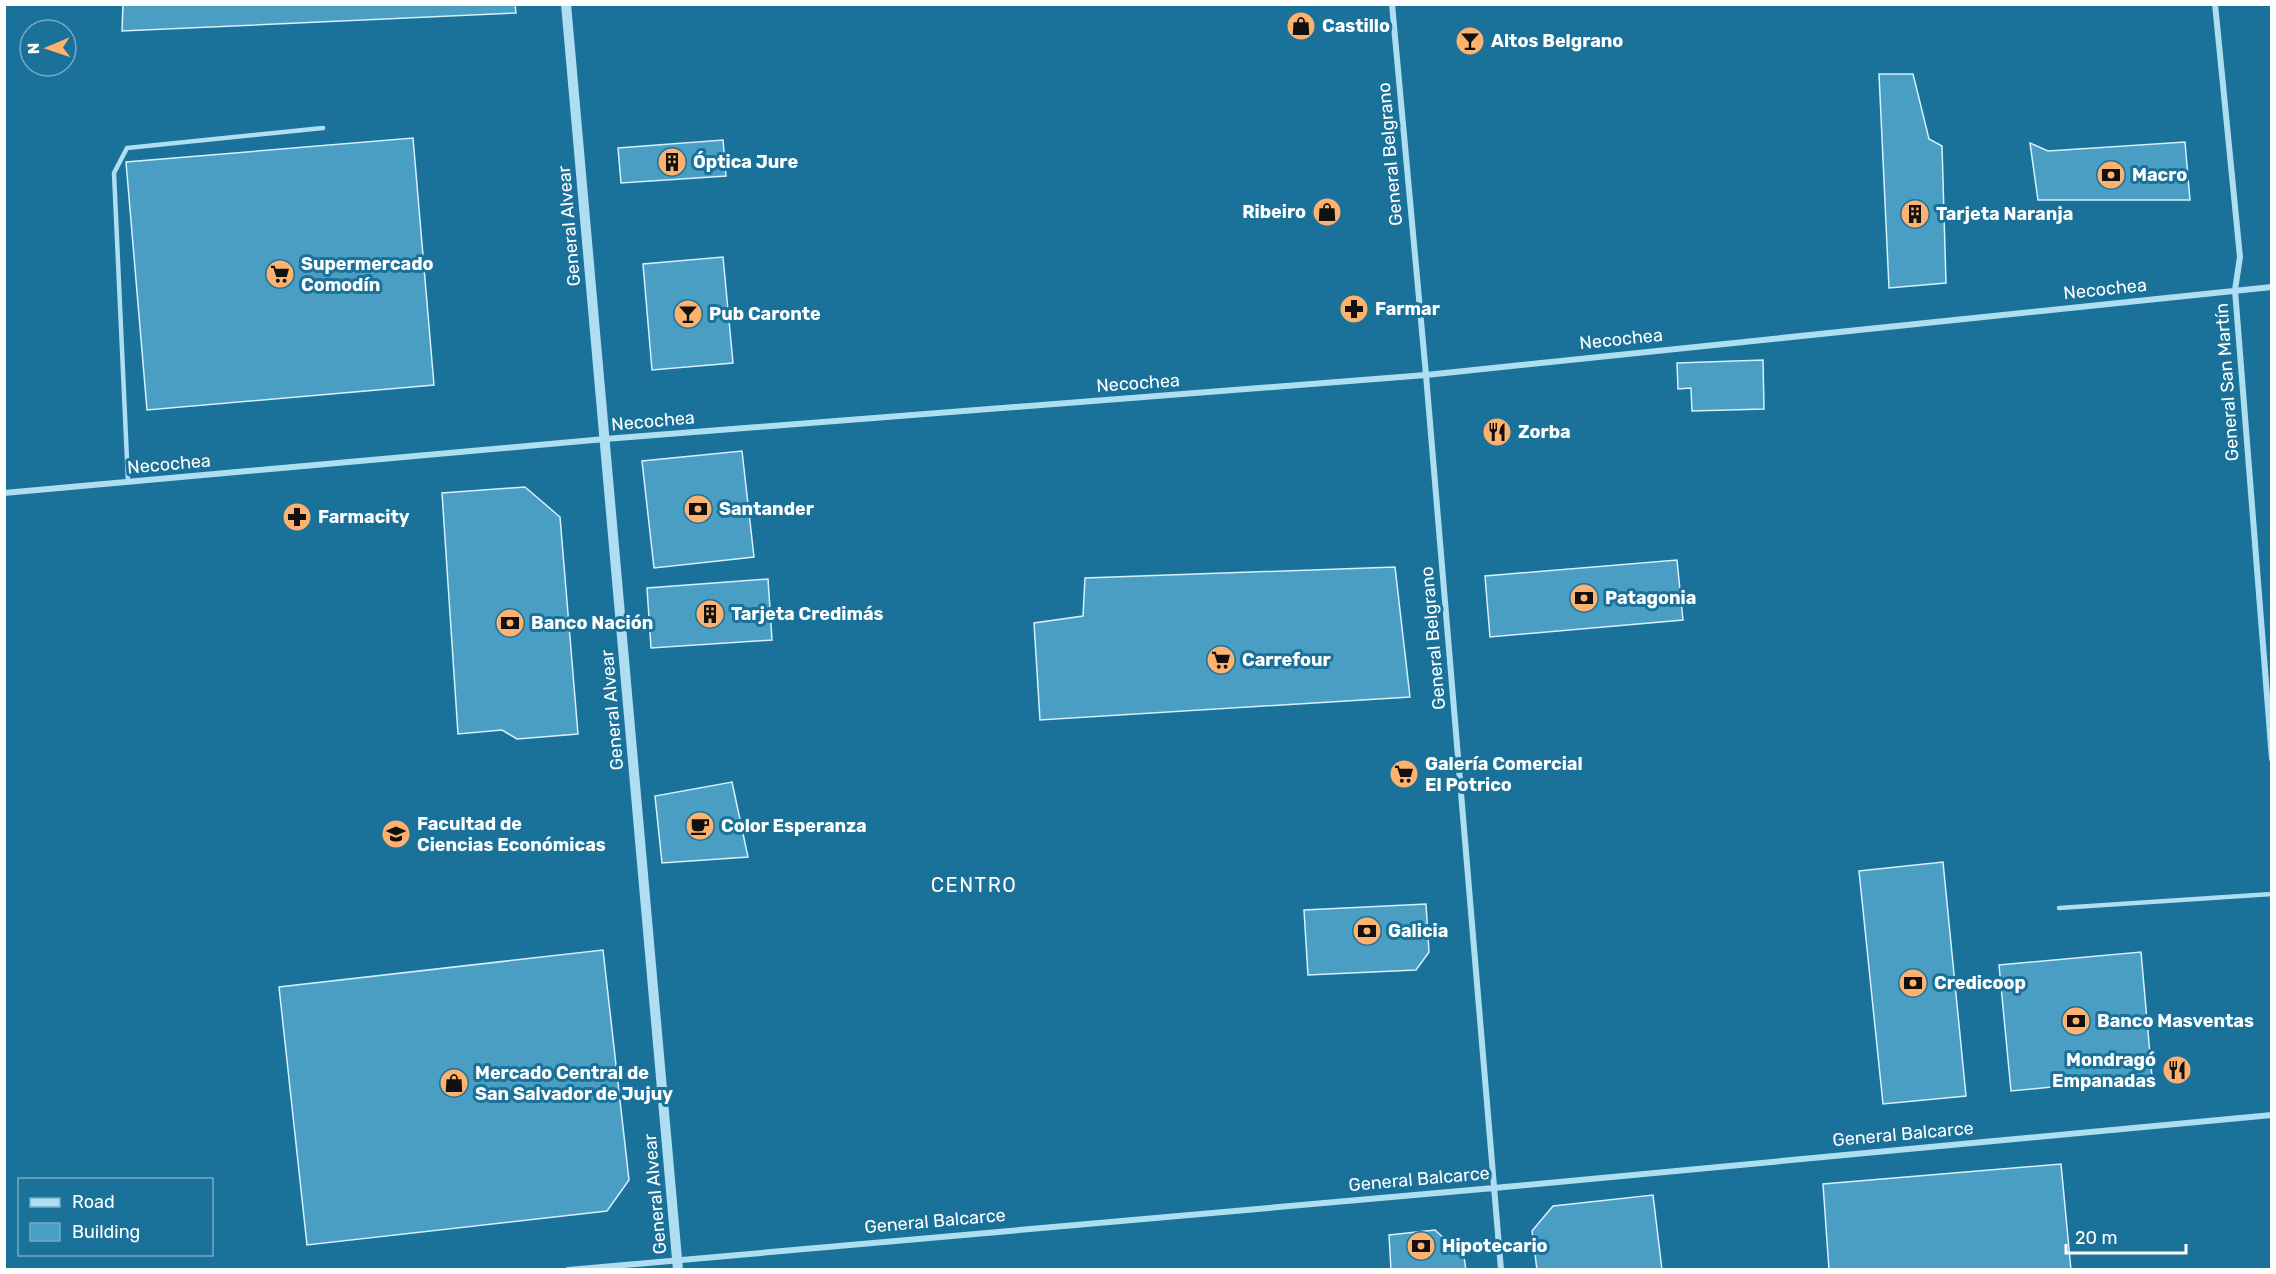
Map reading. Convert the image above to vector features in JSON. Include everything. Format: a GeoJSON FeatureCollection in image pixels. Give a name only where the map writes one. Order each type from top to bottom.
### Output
{"type":"FeatureCollection","features":[{"type":"Feature","properties":{"kind":"street","name":"General Alvear"},"geometry":{"type":"LineString","coordinates":[[566,4],[678,1264]]}},
{"type":"Feature","properties":{"kind":"street","name":"General Belgrano"},"geometry":{"type":"LineString","coordinates":[[1392,4],[1426,375],[1501,1269]]}},
{"type":"Feature","properties":{"kind":"street","name":"General San Martín"},"geometry":{"type":"LineString","coordinates":[[2215,4],[2240,257],[2235,290],[2271,759]]}},
{"type":"Feature","properties":{"kind":"street","name":"Necochea"},"geometry":{"type":"LineString","coordinates":[[4,494],[605,440],[1426,375],[2271,286]]}},
{"type":"Feature","properties":{"kind":"street","name":"General Balcarce"},"geometry":{"type":"LineString","coordinates":[[568,1269],[678,1264],[2271,1115]]}},
{"type":"Feature","properties":{"kind":"lane"},"geometry":{"type":"LineString","coordinates":[[128,482],[114,173],[119,158],[127,148],[324,128]]}},
{"type":"Feature","properties":{"kind":"lane"},"geometry":{"type":"LineString","coordinates":[[2059,908],[2271,894]]}},
{"type":"Feature","properties":{"kind":"building"},"geometry":{"type":"Polygon","coordinates":[[[123,4],[515,4],[516,13],[122,31],[123,4]]]}},
{"type":"Feature","properties":{"kind":"building","name":"Tarjeta Naranja"},"geometry":{"type":"Polygon","coordinates":[[[1879,74],[1913,74],[1929,139],[1942,146],[1946,283],[1889,288],[1879,74]]]}},
{"type":"Feature","properties":{"kind":"building","name":"Supermercado Comodín"},"geometry":{"type":"Polygon","coordinates":[[[413,138],[434,385],[147,410],[126,162],[413,138]]]}},
{"type":"Feature","properties":{"kind":"building","name":"Óptica Jure"},"geometry":{"type":"Polygon","coordinates":[[[723,140],[726,176],[621,183],[618,148],[723,140]]]}},
{"type":"Feature","properties":{"kind":"building","name":"Macro"},"geometry":{"type":"Polygon","coordinates":[[[2185,142],[2190,200],[2038,200],[2030,143],[2048,151],[2185,142]]]}},
{"type":"Feature","properties":{"kind":"building","name":"Pub Caronte"},"geometry":{"type":"Polygon","coordinates":[[[723,257],[733,363],[652,370],[643,264],[723,257]]]}},
{"type":"Feature","properties":{"kind":"building"},"geometry":{"type":"Polygon","coordinates":[[[1763,360],[1764,409],[1692,411],[1691,388],[1678,389],[1677,363],[1763,360]]]}},
{"type":"Feature","properties":{"kind":"building","name":"Santander"},"geometry":{"type":"Polygon","coordinates":[[[742,451],[754,557],[654,568],[642,461],[742,451]]]}},
{"type":"Feature","properties":{"kind":"building","name":"Banco Nación"},"geometry":{"type":"Polygon","coordinates":[[[525,487],[560,517],[578,734],[517,739],[502,730],[458,734],[442,493],[525,487]]]}},
{"type":"Feature","properties":{"kind":"building","name":"Patagonia"},"geometry":{"type":"Polygon","coordinates":[[[1677,560],[1683,620],[1490,637],[1485,576],[1677,560]]]}},
{"type":"Feature","properties":{"kind":"building","name":"Carrefour"},"geometry":{"type":"Polygon","coordinates":[[[1395,567],[1410,697],[1040,720],[1034,623],[1083,616],[1085,578],[1395,567]]]}},
{"type":"Feature","properties":{"kind":"building","name":"Tarjeta Credimás"},"geometry":{"type":"Polygon","coordinates":[[[768,579],[772,640],[651,648],[647,588],[768,579]]]}},
{"type":"Feature","properties":{"kind":"building","name":"Color Esperanza"},"geometry":{"type":"Polygon","coordinates":[[[732,782],[748,857],[662,863],[655,796],[732,782]]]}},
{"type":"Feature","properties":{"kind":"building","name":"Credicoop"},"geometry":{"type":"Polygon","coordinates":[[[1943,862],[1966,1096],[1883,1104],[1859,871],[1943,862]]]}},
{"type":"Feature","properties":{"kind":"building","name":"Galicia"},"geometry":{"type":"Polygon","coordinates":[[[1426,904],[1429,952],[1416,970],[1308,975],[1304,910],[1426,904]]]}},
{"type":"Feature","properties":{"kind":"building","name":"Mercado Central de San Salvador de Jujuy"},"geometry":{"type":"Polygon","coordinates":[[[603,950],[629,1180],[607,1211],[307,1245],[279,987],[603,950]]]}},
{"type":"Feature","properties":{"kind":"building","name":"Banco Masventas"},"geometry":{"type":"Polygon","coordinates":[[[2141,952],[2152,1077],[2011,1091],[1999,965],[2141,952]]]}},
{"type":"Feature","properties":{"kind":"building"},"geometry":{"type":"Polygon","coordinates":[[[2061,1164],[2071,1270],[1829,1270],[1823,1184],[2061,1164]]]}},
{"type":"Feature","properties":{"kind":"building"},"geometry":{"type":"Polygon","coordinates":[[[1653,1195],[1662,1270],[1537,1270],[1532,1231],[1553,1206],[1653,1195]]]}},
{"type":"Feature","properties":{"kind":"building","name":"Hipotecario"},"geometry":{"type":"Polygon","coordinates":[[[1435,1230],[1464,1257],[1466,1270],[1391,1270],[1389,1235],[1435,1230]]]}},
{"type":"Feature","properties":{"kind":"place","name":"Castillo"},"geometry":{"type":"Point","coordinates":[1301,26]}},
{"type":"Feature","properties":{"kind":"place","name":"Altos Belgrano"},"geometry":{"type":"Point","coordinates":[1470,41]}},
{"type":"Feature","properties":{"kind":"place","name":"Óptica Jure"},"geometry":{"type":"Point","coordinates":[672,162]}},
{"type":"Feature","properties":{"kind":"place","name":"Macro"},"geometry":{"type":"Point","coordinates":[2111,175]}},
{"type":"Feature","properties":{"kind":"place","name":"Ribeiro"},"geometry":{"type":"Point","coordinates":[1327,212]}},
{"type":"Feature","properties":{"kind":"place","name":"Tarjeta Naranja"},"geometry":{"type":"Point","coordinates":[1915,214]}},
{"type":"Feature","properties":{"kind":"place","name":"Supermercado Comodín"},"geometry":{"type":"Point","coordinates":[280,274]}},
{"type":"Feature","properties":{"kind":"place","name":"Farmar"},"geometry":{"type":"Point","coordinates":[1354,309]}},
{"type":"Feature","properties":{"kind":"place","name":"Pub Caronte"},"geometry":{"type":"Point","coordinates":[688,314]}},
{"type":"Feature","properties":{"kind":"place","name":"Zorba"},"geometry":{"type":"Point","coordinates":[1497,432]}},
{"type":"Feature","properties":{"kind":"place","name":"Santander"},"geometry":{"type":"Point","coordinates":[698,509]}},
{"type":"Feature","properties":{"kind":"place","name":"Farmacity"},"geometry":{"type":"Point","coordinates":[297,517]}},
{"type":"Feature","properties":{"kind":"place","name":"Patagonia"},"geometry":{"type":"Point","coordinates":[1584,598]}},
{"type":"Feature","properties":{"kind":"place","name":"Tarjeta Credimás"},"geometry":{"type":"Point","coordinates":[710,614]}},
{"type":"Feature","properties":{"kind":"place","name":"Banco Nación"},"geometry":{"type":"Point","coordinates":[510,623]}},
{"type":"Feature","properties":{"kind":"place","name":"Carrefour"},"geometry":{"type":"Point","coordinates":[1221,660]}},
{"type":"Feature","properties":{"kind":"place","name":"Galería Comercial El Potrico"},"geometry":{"type":"Point","coordinates":[1404,774]}},
{"type":"Feature","properties":{"kind":"place","name":"Color Esperanza"},"geometry":{"type":"Point","coordinates":[700,826]}},
{"type":"Feature","properties":{"kind":"place","name":"Facultad de Ciencias Económicas"},"geometry":{"type":"Point","coordinates":[396,834]}},
{"type":"Feature","properties":{"kind":"place","name":"Galicia"},"geometry":{"type":"Point","coordinates":[1367,931]}},
{"type":"Feature","properties":{"kind":"place","name":"Credicoop"},"geometry":{"type":"Point","coordinates":[1913,983]}},
{"type":"Feature","properties":{"kind":"place","name":"Banco Masventas"},"geometry":{"type":"Point","coordinates":[2076,1021]}},
{"type":"Feature","properties":{"kind":"place","name":"Mondragó Empanadas"},"geometry":{"type":"Point","coordinates":[2177,1070]}},
{"type":"Feature","properties":{"kind":"place","name":"Mercado Central de San Salvador de Jujuy"},"geometry":{"type":"Point","coordinates":[454,1083]}},
{"type":"Feature","properties":{"kind":"place","name":"Hipotecario"},"geometry":{"type":"Point","coordinates":[1421,1246]}},
{"type":"Feature","properties":{"kind":"district","name":"CENTRO"},"geometry":{"type":"Point","coordinates":[974,885]}}]}
